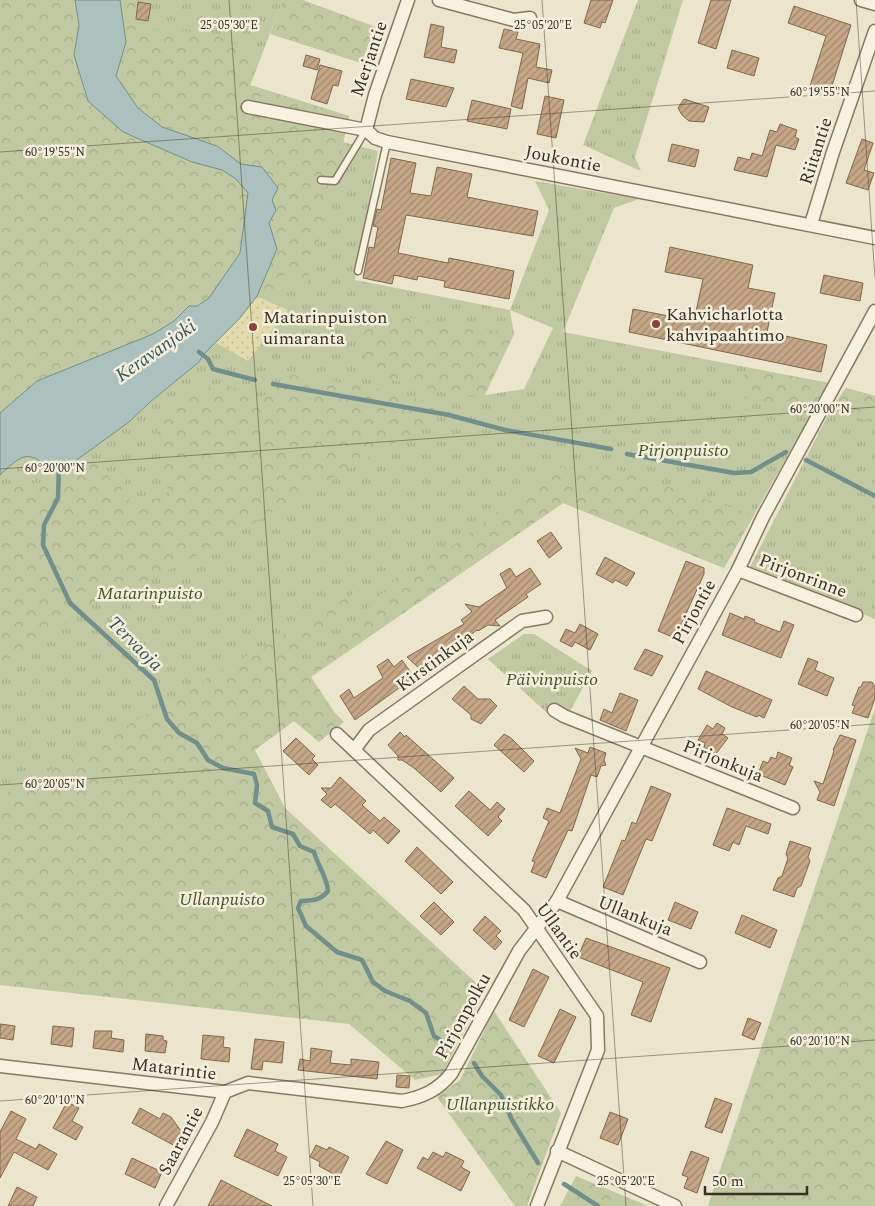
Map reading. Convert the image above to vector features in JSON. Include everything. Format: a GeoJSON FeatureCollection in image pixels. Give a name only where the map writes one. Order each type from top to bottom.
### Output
{"type":"FeatureCollection","features":[{"type":"Feature","properties":{"kind":"street","name":"Merjantie"},"geometry":{"type":"LineString","coordinates":[[366,130],[375,95],[408,0]]}},
{"type":"Feature","properties":{"kind":"street"},"geometry":{"type":"LineString","coordinates":[[439,0],[514,20],[530,18]]}},
{"type":"Feature","properties":{"kind":"street"},"geometry":{"type":"LineString","coordinates":[[861,0],[875,4]]}},
{"type":"Feature","properties":{"kind":"street","name":"Riitantie"},"geometry":{"type":"LineString","coordinates":[[811,224],[833,152],[875,31]]}},
{"type":"Feature","properties":{"kind":"street","name":"Joukontie"},"geometry":{"type":"LineString","coordinates":[[248,107],[366,130],[375,138],[387,142],[875,238]]}},
{"type":"Feature","properties":{"kind":"street","name":"Pirjontie"},"geometry":{"type":"LineString","coordinates":[[538,927],[557,901],[738,570],[762,517],[875,311]]}},
{"type":"Feature","properties":{"kind":"street","name":"Pirjonrinne"},"geometry":{"type":"LineString","coordinates":[[738,570],[856,615]]}},
{"type":"Feature","properties":{"kind":"street","name":"Kirstinkuja"},"geometry":{"type":"LineString","coordinates":[[354,750],[369,730],[487,644],[522,621],[546,617]]}},
{"type":"Feature","properties":{"kind":"street","name":"Pirjonkuja"},"geometry":{"type":"LineString","coordinates":[[554,710],[792,808]]}},
{"type":"Feature","properties":{"kind":"street","name":"Ullantie"},"geometry":{"type":"LineString","coordinates":[[337,734],[524,910],[538,927],[597,1016],[598,1050],[537,1206]]}},
{"type":"Feature","properties":{"kind":"street","name":"Ullankuja"},"geometry":{"type":"LineString","coordinates":[[557,901],[700,962]]}},
{"type":"Feature","properties":{"kind":"street","name":"Pirjonpolku"},"geometry":{"type":"LineString","coordinates":[[402,1101],[419,1098],[442,1085],[452,1074],[519,951],[538,927]]}},
{"type":"Feature","properties":{"kind":"street","name":"Matarintie"},"geometry":{"type":"LineString","coordinates":[[0,1066],[225,1092],[248,1083],[402,1101]]}},
{"type":"Feature","properties":{"kind":"street","name":"Saarantie"},"geometry":{"type":"LineString","coordinates":[[166,1206],[212,1122],[225,1092]]}},
{"type":"Feature","properties":{"kind":"street"},"geometry":{"type":"LineString","coordinates":[[557,1151],[675,1206]]}},
{"type":"Feature","properties":{"kind":"lane"},"geometry":{"type":"LineString","coordinates":[[321,180],[335,180],[366,130]]}},
{"type":"Feature","properties":{"kind":"lane"},"geometry":{"type":"LineString","coordinates":[[358,271],[387,142]]}},
{"type":"Feature","properties":{"kind":"green space"},"geometry":{"type":"Polygon","coordinates":[[[0,0],[75,0],[79,25],[74,55],[123,132],[192,162],[222,170],[236,179],[248,193],[240,253],[209,298],[197,306],[189,306],[174,321],[153,334],[37,381],[0,413],[0,0]]]}},
{"type":"Feature","properties":{"kind":"green space","name":"Matarinpuisto"},"geometry":{"type":"Polygon","coordinates":[[[120,0],[283,0],[250,85],[349,116],[343,142],[378,151],[355,280],[510,310],[549,210],[535,181],[639,199],[614,208],[563,332],[829,383],[724,568],[563,503],[310,677],[299,660],[0,858],[0,475],[23,457],[34,458],[60,472],[129,422],[150,402],[199,362],[203,355],[216,343],[217,146],[162,127],[126,42],[120,0]],[[510,310],[514,334],[485,395],[524,389],[553,328],[510,310]]]}},
{"type":"Feature","properties":{"kind":"green space"},"geometry":{"type":"Polygon","coordinates":[[[120,0],[135,0],[136,28],[212,33],[261,57],[250,85],[349,116],[335,181],[307,284],[296,283],[292,276],[284,275],[283,285],[271,302],[257,296],[277,249],[269,223],[276,210],[262,168],[241,164],[217,146],[162,127],[138,108],[116,76],[126,42],[120,0]]]}},
{"type":"Feature","properties":{"kind":"green space"},"geometry":{"type":"Polygon","coordinates":[[[283,0],[303,0],[376,27],[361,63],[270,34],[283,0]]]}},
{"type":"Feature","properties":{"kind":"green space"},"geometry":{"type":"Polygon","coordinates":[[[638,0],[683,0],[635,157],[641,171],[583,145],[638,0]]]}},
{"type":"Feature","properties":{"kind":"green space"},"geometry":{"type":"Polygon","coordinates":[[[348,308],[514,334],[484,395],[453,395],[372,375],[348,308]]]}},
{"type":"Feature","properties":{"kind":"green space"},"geometry":{"type":"Polygon","coordinates":[[[748,368],[829,383],[811,415],[734,395],[748,368]]]}},
{"type":"Feature","properties":{"kind":"green space"},"geometry":{"type":"Polygon","coordinates":[[[289,374],[393,391],[443,407],[436,419],[182,564],[89,607],[23,654],[0,662],[0,490],[74,476],[99,458],[110,479],[128,475],[120,494],[134,503],[169,496],[157,424],[201,390],[223,384],[261,398],[289,374]]]}},
{"type":"Feature","properties":{"kind":"green space"},"geometry":{"type":"Polygon","coordinates":[[[846,388],[875,396],[875,619],[750,567],[831,409],[846,388]]]}},
{"type":"Feature","properties":{"kind":"green space"},"geometry":{"type":"Polygon","coordinates":[[[846,388],[875,396],[875,423],[831,409],[846,388]]]}},
{"type":"Feature","properties":{"kind":"green space","name":"Ullanpuisto"},"geometry":{"type":"Polygon","coordinates":[[[608,467],[754,515],[724,568],[563,503],[311,677],[335,713],[344,722],[319,742],[294,721],[255,750],[285,808],[485,991],[442,1074],[415,1080],[349,1024],[0,985],[0,796],[51,770],[361,589],[299,659],[307,672],[401,573],[408,580],[555,468],[608,467]]]}},
{"type":"Feature","properties":{"kind":"green space","name":"Päivinpuisto"},"geometry":{"type":"Polygon","coordinates":[[[524,634],[534,634],[592,671],[569,713],[547,713],[488,659],[524,634]]]}},
{"type":"Feature","properties":{"kind":"green space"},"geometry":{"type":"Polygon","coordinates":[[[875,708],[875,1206],[708,1206],[875,708]]]}},
{"type":"Feature","properties":{"kind":"green space","name":"Ullanpuistikko"},"geometry":{"type":"Polygon","coordinates":[[[494,1011],[561,1113],[527,1206],[515,1206],[437,1097],[460,1080],[494,1011]]]}},
{"type":"Feature","properties":{"kind":"green space"},"geometry":{"type":"Polygon","coordinates":[[[576,1176],[648,1206],[560,1206],[576,1176]]]}},
{"type":"Feature","properties":{"kind":"sand","name":"Matarinpuiston uimaranta"},"geometry":{"type":"Polygon","coordinates":[[[257,296],[288,310],[248,361],[216,343],[257,296]]]}},
{"type":"Feature","properties":{"kind":"water","name":"Keravanjoki"},"geometry":{"type":"Polygon","coordinates":[[[75,0],[120,0],[126,42],[116,76],[138,108],[162,127],[217,146],[241,164],[262,167],[278,188],[272,200],[276,210],[269,223],[277,249],[257,296],[240,318],[203,355],[199,362],[150,402],[129,422],[60,472],[35,458],[23,457],[0,475],[0,413],[37,381],[153,334],[174,321],[189,306],[197,306],[209,298],[240,253],[248,193],[236,179],[222,170],[192,162],[123,132],[88,101],[74,55],[79,25],[75,0]]]}},
{"type":"Feature","properties":{"kind":"building"},"geometry":{"type":"Polygon","coordinates":[[[591,0],[613,0],[605,23],[602,22],[600,28],[584,23],[591,0]]]}},
{"type":"Feature","properties":{"kind":"building"},"geometry":{"type":"Polygon","coordinates":[[[711,0],[731,0],[716,49],[698,43],[711,0]]]}},
{"type":"Feature","properties":{"kind":"building"},"geometry":{"type":"Polygon","coordinates":[[[138,2],[151,4],[148,21],[136,19],[138,2]]]}},
{"type":"Feature","properties":{"kind":"building"},"geometry":{"type":"Polygon","coordinates":[[[794,6],[851,25],[831,89],[829,88],[826,95],[809,89],[826,36],[788,23],[794,6]]]}},
{"type":"Feature","properties":{"kind":"building"},"geometry":{"type":"Polygon","coordinates":[[[431,24],[444,27],[441,47],[457,50],[454,63],[424,57],[431,24]]]}},
{"type":"Feature","properties":{"kind":"building"},"geometry":{"type":"Polygon","coordinates":[[[504,29],[518,32],[516,39],[540,44],[536,67],[552,70],[549,83],[528,78],[522,109],[511,106],[523,53],[499,48],[504,29]]]}},
{"type":"Feature","properties":{"kind":"building"},"geometry":{"type":"Polygon","coordinates":[[[732,50],[759,58],[754,76],[727,68],[732,50]]]}},
{"type":"Feature","properties":{"kind":"building"},"geometry":{"type":"Polygon","coordinates":[[[306,55],[320,59],[317,70],[303,66],[306,55]]]}},
{"type":"Feature","properties":{"kind":"building"},"geometry":{"type":"Polygon","coordinates":[[[320,65],[342,71],[338,86],[333,85],[327,104],[311,99],[320,65]]]}},
{"type":"Feature","properties":{"kind":"building"},"geometry":{"type":"Polygon","coordinates":[[[411,79],[454,88],[446,107],[406,99],[411,79]]]}},
{"type":"Feature","properties":{"kind":"building"},"geometry":{"type":"Polygon","coordinates":[[[545,96],[564,100],[556,138],[537,134],[545,96]]]}},
{"type":"Feature","properties":{"kind":"building"},"geometry":{"type":"Polygon","coordinates":[[[684,99],[709,107],[704,122],[689,121],[682,115],[678,108],[684,99]]]}},
{"type":"Feature","properties":{"kind":"building"},"geometry":{"type":"Polygon","coordinates":[[[472,100],[511,109],[507,129],[467,121],[472,100]]]}},
{"type":"Feature","properties":{"kind":"building"},"geometry":{"type":"Polygon","coordinates":[[[780,124],[797,130],[795,137],[799,139],[795,150],[776,145],[767,177],[734,170],[738,157],[750,160],[752,153],[762,156],[770,130],[777,132],[780,124]]]}},
{"type":"Feature","properties":{"kind":"building"},"geometry":{"type":"Polygon","coordinates":[[[862,139],[873,143],[864,170],[874,173],[868,190],[846,183],[862,139]]]}},
{"type":"Feature","properties":{"kind":"building"},"geometry":{"type":"Polygon","coordinates":[[[672,144],[699,150],[695,167],[668,161],[672,144]]]}},
{"type":"Feature","properties":{"kind":"building"},"geometry":{"type":"Polygon","coordinates":[[[391,158],[416,163],[410,193],[431,196],[437,167],[472,174],[467,197],[538,211],[533,236],[406,215],[398,253],[448,263],[449,258],[514,271],[509,299],[444,287],[445,281],[418,276],[417,280],[394,275],[392,284],[363,278],[369,247],[374,248],[378,227],[373,226],[377,209],[381,210],[391,158]]]}},
{"type":"Feature","properties":{"kind":"building"},"geometry":{"type":"Polygon","coordinates":[[[670,247],[753,265],[748,288],[775,293],[767,332],[827,345],[821,372],[629,332],[633,309],[694,321],[703,279],[665,272],[670,247]]]}},
{"type":"Feature","properties":{"kind":"building"},"geometry":{"type":"Polygon","coordinates":[[[824,275],[863,283],[860,301],[820,293],[824,275]]]}},
{"type":"Feature","properties":{"kind":"building"},"geometry":{"type":"Polygon","coordinates":[[[551,532],[562,548],[549,558],[537,541],[551,532]]]}},
{"type":"Feature","properties":{"kind":"building"},"geometry":{"type":"Polygon","coordinates":[[[605,557],[635,573],[627,586],[615,580],[613,583],[596,574],[605,557]]]}},
{"type":"Feature","properties":{"kind":"building"},"geometry":{"type":"Polygon","coordinates":[[[686,561],[704,568],[704,574],[675,638],[658,631],[686,561]]]}},
{"type":"Feature","properties":{"kind":"building"},"geometry":{"type":"Polygon","coordinates":[[[510,568],[516,577],[530,568],[541,584],[526,594],[528,597],[495,620],[500,626],[488,625],[477,630],[461,642],[463,645],[422,671],[407,657],[464,624],[461,620],[472,612],[465,604],[479,607],[507,588],[500,574],[510,568]]]}},
{"type":"Feature","properties":{"kind":"building"},"geometry":{"type":"Polygon","coordinates":[[[730,613],[744,619],[745,616],[755,620],[754,622],[780,632],[784,621],[794,625],[781,658],[722,635],[730,613]]]}},
{"type":"Feature","properties":{"kind":"building"},"geometry":{"type":"Polygon","coordinates":[[[580,624],[598,634],[590,650],[575,642],[572,647],[560,641],[566,629],[575,633],[580,624]]]}},
{"type":"Feature","properties":{"kind":"building"},"geometry":{"type":"Polygon","coordinates":[[[645,649],[663,656],[652,676],[634,669],[645,649]]]}},
{"type":"Feature","properties":{"kind":"building"},"geometry":{"type":"Polygon","coordinates":[[[808,658],[818,662],[815,670],[834,678],[827,696],[798,684],[808,658]]]}},
{"type":"Feature","properties":{"kind":"building"},"geometry":{"type":"Polygon","coordinates":[[[388,659],[394,667],[402,660],[414,677],[355,720],[340,696],[349,689],[354,698],[383,678],[377,666],[388,659]]]}},
{"type":"Feature","properties":{"kind":"building"},"geometry":{"type":"Polygon","coordinates":[[[706,671],[772,700],[764,718],[732,707],[698,689],[706,671]]]}},
{"type":"Feature","properties":{"kind":"building"},"geometry":{"type":"Polygon","coordinates":[[[863,682],[872,682],[875,687],[875,698],[868,718],[852,713],[855,706],[852,705],[863,682]]]}},
{"type":"Feature","properties":{"kind":"building"},"geometry":{"type":"Polygon","coordinates":[[[464,686],[478,699],[490,699],[497,706],[481,724],[471,719],[471,715],[452,699],[464,686]]]}},
{"type":"Feature","properties":{"kind":"building"},"geometry":{"type":"Polygon","coordinates":[[[620,693],[638,700],[626,731],[600,720],[604,709],[612,713],[620,693]]]}},
{"type":"Feature","properties":{"kind":"building"},"geometry":{"type":"Polygon","coordinates":[[[717,723],[725,728],[722,734],[728,738],[712,759],[703,753],[705,743],[698,740],[707,725],[713,729],[717,723]]]}},
{"type":"Feature","properties":{"kind":"building"},"geometry":{"type":"Polygon","coordinates":[[[400,732],[405,737],[406,735],[454,778],[441,792],[414,768],[402,760],[398,760],[398,756],[388,745],[400,732]]]}},
{"type":"Feature","properties":{"kind":"building"},"geometry":{"type":"Polygon","coordinates":[[[504,734],[511,738],[534,761],[524,772],[494,745],[504,734]]]}},
{"type":"Feature","properties":{"kind":"building"},"geometry":{"type":"Polygon","coordinates":[[[840,735],[856,740],[834,806],[817,800],[820,792],[814,781],[823,784],[833,750],[840,735]]]}},
{"type":"Feature","properties":{"kind":"building"},"geometry":{"type":"Polygon","coordinates":[[[296,738],[315,756],[312,759],[318,765],[309,775],[283,751],[296,738]]]}},
{"type":"Feature","properties":{"kind":"building"},"geometry":{"type":"Polygon","coordinates":[[[590,747],[606,753],[604,760],[606,765],[601,766],[597,777],[591,775],[572,831],[568,830],[546,878],[531,872],[535,862],[532,861],[549,821],[543,818],[547,808],[560,813],[581,759],[575,748],[588,753],[590,747]]]}},
{"type":"Feature","properties":{"kind":"building"},"geometry":{"type":"Polygon","coordinates":[[[778,752],[792,758],[789,765],[793,767],[785,785],[758,774],[763,761],[768,763],[771,757],[776,759],[778,752]]]}},
{"type":"Feature","properties":{"kind":"building"},"geometry":{"type":"Polygon","coordinates":[[[340,777],[366,801],[362,805],[380,821],[384,817],[400,831],[388,844],[373,830],[370,834],[335,804],[331,808],[321,800],[327,794],[321,788],[331,788],[340,777]]]}},
{"type":"Feature","properties":{"kind":"building"},"geometry":{"type":"Polygon","coordinates":[[[651,786],[671,794],[652,841],[646,839],[623,895],[603,887],[622,840],[625,841],[632,822],[636,824],[651,786]]]}},
{"type":"Feature","properties":{"kind":"building"},"geometry":{"type":"Polygon","coordinates":[[[469,791],[490,810],[497,802],[505,809],[498,817],[502,821],[488,836],[455,806],[469,791]]]}},
{"type":"Feature","properties":{"kind":"building"},"geometry":{"type":"Polygon","coordinates":[[[727,808],[771,824],[768,834],[746,826],[739,845],[733,842],[729,851],[713,845],[727,808]]]}},
{"type":"Feature","properties":{"kind":"building"},"geometry":{"type":"Polygon","coordinates":[[[790,841],[811,848],[808,857],[810,861],[801,886],[797,888],[794,897],[773,890],[778,878],[782,876],[788,858],[786,854],[790,841]]]}},
{"type":"Feature","properties":{"kind":"building"},"geometry":{"type":"Polygon","coordinates":[[[417,847],[453,882],[441,894],[405,861],[417,847]]]}},
{"type":"Feature","properties":{"kind":"building"},"geometry":{"type":"Polygon","coordinates":[[[434,902],[454,922],[441,935],[420,916],[434,902]]]}},
{"type":"Feature","properties":{"kind":"building"},"geometry":{"type":"Polygon","coordinates":[[[675,902],[698,912],[691,929],[668,920],[675,902]]]}},
{"type":"Feature","properties":{"kind":"building"},"geometry":{"type":"Polygon","coordinates":[[[742,915],[777,930],[770,948],[735,933],[742,915]]]}},
{"type":"Feature","properties":{"kind":"building"},"geometry":{"type":"Polygon","coordinates":[[[485,916],[501,931],[496,936],[502,942],[495,950],[473,930],[485,916]]]}},
{"type":"Feature","properties":{"kind":"building"},"geometry":{"type":"Polygon","coordinates":[[[586,938],[670,968],[651,1022],[631,1015],[643,982],[578,957],[586,938]]]}},
{"type":"Feature","properties":{"kind":"building"},"geometry":{"type":"Polygon","coordinates":[[[533,969],[549,977],[524,1027],[509,1020],[533,969]]]}},
{"type":"Feature","properties":{"kind":"building"},"geometry":{"type":"Polygon","coordinates":[[[560,1009],[576,1017],[554,1063],[538,1056],[560,1009]]]}},
{"type":"Feature","properties":{"kind":"building"},"geometry":{"type":"Polygon","coordinates":[[[748,1018],[761,1023],[754,1040],[742,1035],[748,1018]]]}},
{"type":"Feature","properties":{"kind":"building"},"geometry":{"type":"Polygon","coordinates":[[[0,1024],[15,1026],[13,1040],[0,1038],[0,1024]]]}},
{"type":"Feature","properties":{"kind":"building"},"geometry":{"type":"Polygon","coordinates":[[[53,1026],[74,1028],[72,1047],[51,1044],[53,1026]]]}},
{"type":"Feature","properties":{"kind":"building"},"geometry":{"type":"Polygon","coordinates":[[[95,1031],[112,1031],[111,1038],[124,1040],[123,1052],[93,1048],[95,1031]]]}},
{"type":"Feature","properties":{"kind":"building"},"geometry":{"type":"Polygon","coordinates":[[[146,1034],[163,1036],[163,1040],[167,1041],[165,1053],[145,1051],[146,1034]]]}},
{"type":"Feature","properties":{"kind":"building"},"geometry":{"type":"Polygon","coordinates":[[[203,1035],[224,1037],[223,1047],[230,1048],[229,1062],[201,1059],[203,1035]]]}},
{"type":"Feature","properties":{"kind":"building"},"geometry":{"type":"Polygon","coordinates":[[[255,1039],[284,1042],[282,1063],[263,1061],[262,1070],[251,1069],[255,1039]]]}},
{"type":"Feature","properties":{"kind":"building"},"geometry":{"type":"Polygon","coordinates":[[[311,1048],[332,1051],[330,1063],[351,1065],[351,1059],[379,1062],[377,1079],[298,1070],[300,1059],[310,1061],[311,1048]]]}},
{"type":"Feature","properties":{"kind":"building"},"geometry":{"type":"Polygon","coordinates":[[[397,1075],[410,1076],[409,1088],[396,1087],[397,1075]]]}},
{"type":"Feature","properties":{"kind":"building"},"geometry":{"type":"Polygon","coordinates":[[[715,1098],[732,1104],[722,1133],[705,1127],[715,1098]]]}},
{"type":"Feature","properties":{"kind":"building"},"geometry":{"type":"Polygon","coordinates":[[[67,1102],[79,1108],[72,1121],[83,1127],[76,1140],[53,1128],[67,1102]]]}},
{"type":"Feature","properties":{"kind":"building"},"geometry":{"type":"Polygon","coordinates":[[[140,1108],[160,1119],[163,1113],[171,1117],[181,1131],[187,1134],[179,1148],[132,1123],[140,1108]]]}},
{"type":"Feature","properties":{"kind":"building"},"geometry":{"type":"Polygon","coordinates":[[[11,1111],[26,1119],[16,1139],[36,1149],[39,1144],[57,1154],[48,1170],[14,1152],[0,1178],[0,1132],[11,1111]]]}},
{"type":"Feature","properties":{"kind":"building"},"geometry":{"type":"Polygon","coordinates":[[[610,1112],[628,1119],[618,1145],[600,1138],[610,1112]]]}},
{"type":"Feature","properties":{"kind":"building"},"geometry":{"type":"Polygon","coordinates":[[[247,1129],[278,1144],[275,1151],[287,1157],[278,1176],[234,1156],[247,1129]]]}},
{"type":"Feature","properties":{"kind":"building"},"geometry":{"type":"Polygon","coordinates":[[[386,1141],[403,1150],[387,1184],[366,1174],[386,1141]]]}},
{"type":"Feature","properties":{"kind":"building"},"geometry":{"type":"Polygon","coordinates":[[[316,1145],[327,1150],[329,1147],[349,1157],[339,1177],[319,1166],[320,1162],[310,1157],[316,1145]]]}},
{"type":"Feature","properties":{"kind":"building"},"geometry":{"type":"Polygon","coordinates":[[[691,1151],[709,1158],[697,1193],[684,1188],[688,1177],[682,1175],[691,1151]]]}},
{"type":"Feature","properties":{"kind":"building"},"geometry":{"type":"Polygon","coordinates":[[[433,1152],[443,1157],[446,1152],[464,1161],[461,1167],[470,1172],[461,1191],[417,1168],[423,1157],[428,1160],[433,1152]]]}},
{"type":"Feature","properties":{"kind":"building"},"geometry":{"type":"Polygon","coordinates":[[[132,1158],[162,1172],[155,1188],[125,1174],[132,1158]]]}},
{"type":"Feature","properties":{"kind":"building"},"geometry":{"type":"Polygon","coordinates":[[[221,1180],[272,1206],[208,1206],[221,1180]]]}},
{"type":"Feature","properties":{"kind":"building"},"geometry":{"type":"Polygon","coordinates":[[[17,1187],[37,1197],[33,1206],[8,1206],[17,1187]]]}},
{"type":"Feature","properties":{"kind":"waterway"},"geometry":{"type":"LineString","coordinates":[[199,352],[208,359],[213,369],[255,380]]}},
{"type":"Feature","properties":{"kind":"waterway"},"geometry":{"type":"LineString","coordinates":[[273,384],[449,415],[505,430],[611,449]]}},
{"type":"Feature","properties":{"kind":"waterway"},"geometry":{"type":"LineString","coordinates":[[627,454],[734,473],[751,472],[786,452]]}},
{"type":"Feature","properties":{"kind":"waterway"},"geometry":{"type":"LineString","coordinates":[[806,460],[875,496]]}},
{"type":"Feature","properties":{"kind":"waterway","name":"Tervaoja"},"geometry":{"type":"LineString","coordinates":[[59,467],[58,498],[44,525],[43,545],[70,603],[154,680],[167,719],[179,733],[197,743],[208,760],[223,768],[254,774],[257,785],[255,803],[268,811],[272,827],[293,834],[300,846],[314,852],[328,891],[319,898],[301,901],[298,908],[306,926],[337,952],[362,960],[373,982],[385,991],[410,1001],[426,1013],[434,1036],[451,1047]]}},
{"type":"Feature","properties":{"kind":"waterway","name":"Tervaoja"},"geometry":{"type":"LineString","coordinates":[[474,1063],[482,1076],[501,1095],[512,1120],[538,1163]]}},
{"type":"Feature","properties":{"kind":"waterway","name":"Tervaoja"},"geometry":{"type":"LineString","coordinates":[[564,1184],[598,1206]]}},
{"type":"Feature","properties":{"kind":"place","name":"Kahvicharlotta kahvipaahtimo"},"geometry":{"type":"Point","coordinates":[656,324]}},
{"type":"Feature","properties":{"kind":"place","name":"Matarinpuiston uimaranta"},"geometry":{"type":"Point","coordinates":[253,327]}},
{"type":"Feature","properties":{"kind":"park label","name":"Pirjonpuisto"},"geometry":{"type":"Point","coordinates":[683,450]}}]}
